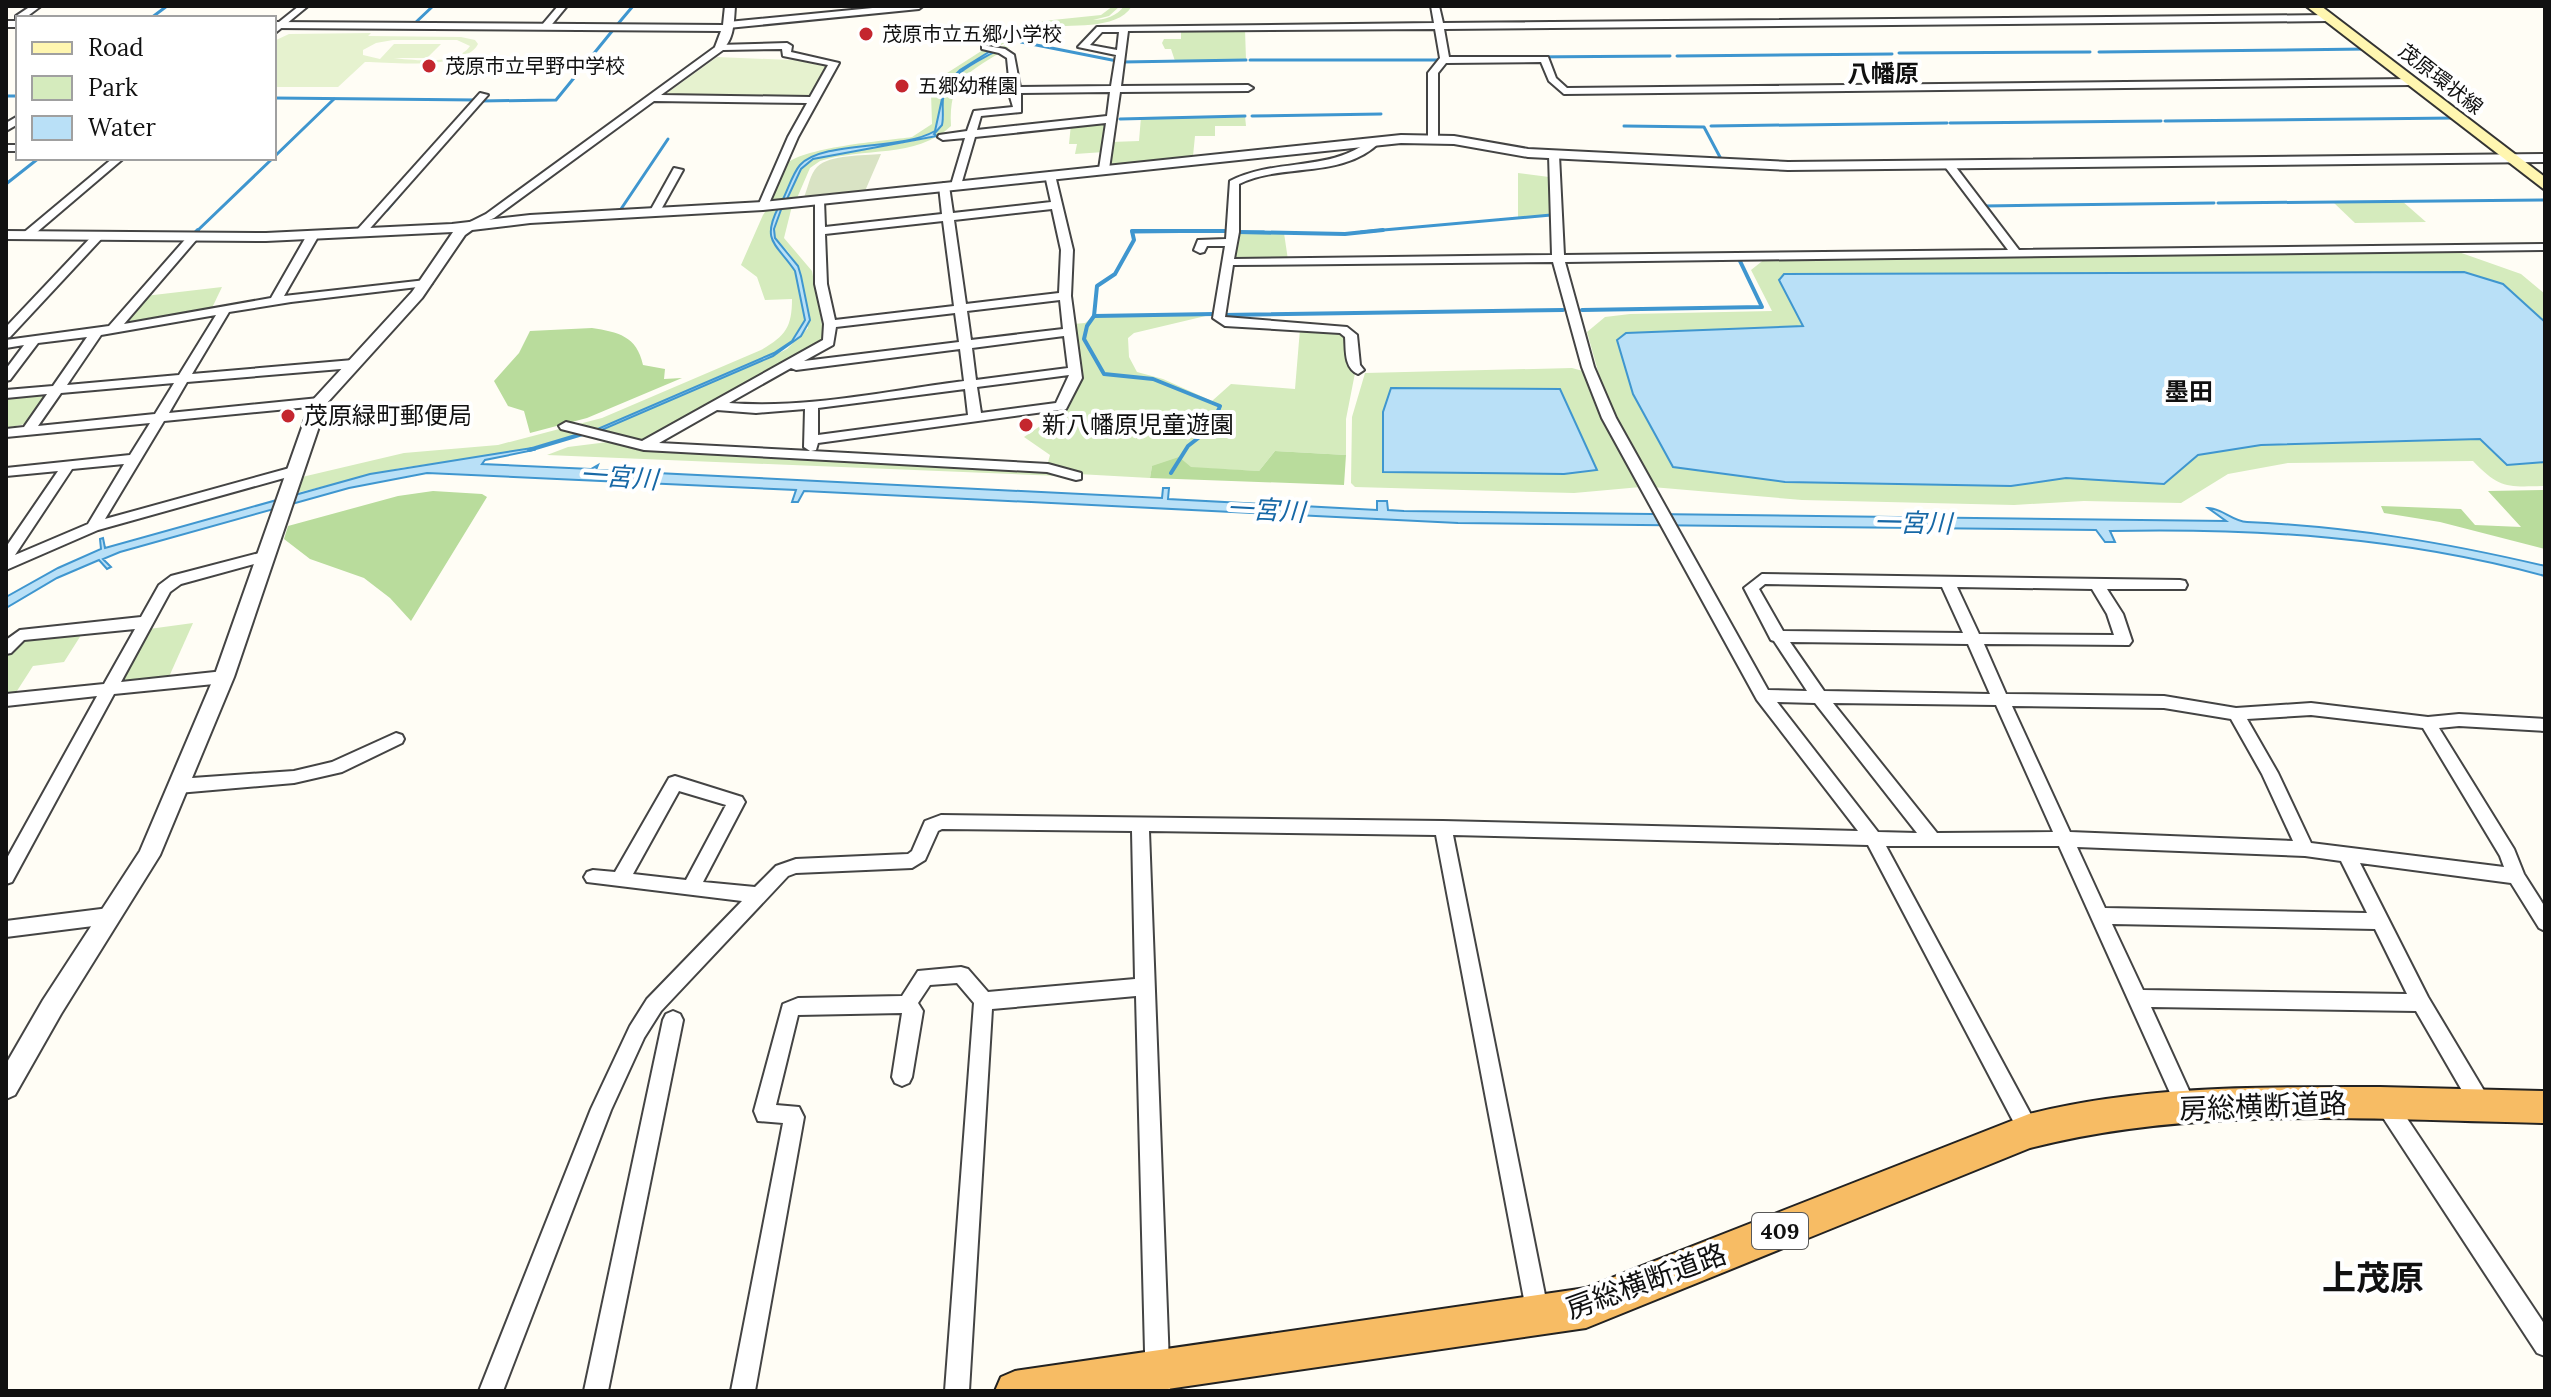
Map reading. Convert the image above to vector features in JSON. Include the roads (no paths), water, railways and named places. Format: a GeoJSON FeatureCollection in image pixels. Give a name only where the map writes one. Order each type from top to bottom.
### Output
{"type":"FeatureCollection","features":[{"type":"Feature","properties":{"kind":"highway","name":"房総横断道路"},"geometry":{"type":"LineString","coordinates":[[1015,1391],[1157,1380],[1586,1308],[2029,1131],[2078,1117],[2187,1108],[2384,1102],[2545,1107]]}},
{"type":"Feature","properties":{"kind":"main road","name":"茂原環状線"},"geometry":{"type":"LineString","coordinates":[[2313,6],[2545,185]]}},
{"type":"Feature","properties":{"kind":"street"},"geometry":{"type":"LineString","coordinates":[[276,27],[304,6]]}},
{"type":"Feature","properties":{"kind":"street"},"geometry":{"type":"LineString","coordinates":[[545,27],[563,6]]}},
{"type":"Feature","properties":{"kind":"street"},"geometry":{"type":"LineString","coordinates":[[6,1087],[52,1007],[149,855],[224,677],[319,402],[426,283],[460,232],[491,216],[721,47],[728,27],[730,6]]}},
{"type":"Feature","properties":{"kind":"street"},"geometry":{"type":"LineString","coordinates":[[276,27],[728,27],[919,6]]}},
{"type":"Feature","properties":{"kind":"street"},"geometry":{"type":"LineString","coordinates":[[1433,138],[1433,73],[1444,60],[1435,6]]}},
{"type":"Feature","properties":{"kind":"street"},"geometry":{"type":"LineString","coordinates":[[1120,53],[1083,47],[1100,29],[2329,18]]}},
{"type":"Feature","properties":{"kind":"street"},"geometry":{"type":"LineString","coordinates":[[1104,169],[1124,30]]}},
{"type":"Feature","properties":{"kind":"street"},"geometry":{"type":"LineString","coordinates":[[721,47],[787,46],[786,54],[834,63],[763,206]]}},
{"type":"Feature","properties":{"kind":"street"},"geometry":{"type":"LineString","coordinates":[[975,418],[948,217],[950,185],[977,113],[1018,110],[1011,57],[986,47]]}},
{"type":"Feature","properties":{"kind":"street"},"geometry":{"type":"LineString","coordinates":[[1444,60],[1545,59],[1552,79],[1564,91],[2412,82]]}},
{"type":"Feature","properties":{"kind":"street"},"geometry":{"type":"LineString","coordinates":[[1013,90],[1248,88]]}},
{"type":"Feature","properties":{"kind":"street"},"geometry":{"type":"LineString","coordinates":[[361,232],[483,95]]}},
{"type":"Feature","properties":{"kind":"street"},"geometry":{"type":"LineString","coordinates":[[655,98],[813,100]]}},
{"type":"Feature","properties":{"kind":"street"},"geometry":{"type":"LineString","coordinates":[[943,137],[1111,119]]}},
{"type":"Feature","properties":{"kind":"street"},"geometry":{"type":"LineString","coordinates":[[6,235],[313,235],[763,206],[1376,141],[1433,138],[1501,150],[1554,155],[1788,166],[2545,158]]}},
{"type":"Feature","properties":{"kind":"street"},"geometry":{"type":"LineString","coordinates":[[1358,370],[1354,365],[1351,335],[1343,330],[1220,320],[1232,243],[1232,189],[1237,181],[1268,171],[1349,159],[1361,155],[1376,141]]}},
{"type":"Feature","properties":{"kind":"street"},"geometry":{"type":"LineString","coordinates":[[1554,155],[1558,258],[1588,367],[1609,418],[1646,490],[1763,696],[1873,838],[2029,1131]]}},
{"type":"Feature","properties":{"kind":"street"},"geometry":{"type":"LineString","coordinates":[[26,236],[117,160]]}},
{"type":"Feature","properties":{"kind":"street"},"geometry":{"type":"LineString","coordinates":[[1948,164],[2016,253]]}},
{"type":"Feature","properties":{"kind":"street"},"geometry":{"type":"LineString","coordinates":[[654,213],[678,170]]}},
{"type":"Feature","properties":{"kind":"street"},"geometry":{"type":"LineString","coordinates":[[811,447],[1061,406],[1076,378],[1065,296],[1067,250],[1050,175]]}},
{"type":"Feature","properties":{"kind":"street"},"geometry":{"type":"LineString","coordinates":[[644,446],[829,342],[830,324],[821,284],[819,200]]}},
{"type":"Feature","properties":{"kind":"street"},"geometry":{"type":"LineString","coordinates":[[820,231],[1056,205]]}},
{"type":"Feature","properties":{"kind":"street"},"geometry":{"type":"LineString","coordinates":[[276,300],[313,235]]}},
{"type":"Feature","properties":{"kind":"street"},"geometry":{"type":"LineString","coordinates":[[6,334],[98,236]]}},
{"type":"Feature","properties":{"kind":"street"},"geometry":{"type":"LineString","coordinates":[[113,329],[193,237]]}},
{"type":"Feature","properties":{"kind":"street"},"geometry":{"type":"LineString","coordinates":[[1200,250],[1202,242],[1232,243]]}},
{"type":"Feature","properties":{"kind":"street"},"geometry":{"type":"LineString","coordinates":[[1229,262],[2545,247]]}},
{"type":"Feature","properties":{"kind":"street"},"geometry":{"type":"LineString","coordinates":[[6,344],[97,332],[276,300],[426,283]]}},
{"type":"Feature","properties":{"kind":"street"},"geometry":{"type":"LineString","coordinates":[[830,324],[1065,296]]}},
{"type":"Feature","properties":{"kind":"street"},"geometry":{"type":"LineString","coordinates":[[93,527],[225,309]]}},
{"type":"Feature","properties":{"kind":"street"},"geometry":{"type":"LineString","coordinates":[[29,430],[97,332]]}},
{"type":"Feature","properties":{"kind":"street"},"geometry":{"type":"LineString","coordinates":[[786,367],[1068,332]]}},
{"type":"Feature","properties":{"kind":"street"},"geometry":{"type":"LineString","coordinates":[[6,377],[34,341]]}},
{"type":"Feature","properties":{"kind":"street"},"geometry":{"type":"LineString","coordinates":[[6,394],[353,364]]}},
{"type":"Feature","properties":{"kind":"street"},"geometry":{"type":"LineString","coordinates":[[717,406],[756,409],[812,405],[1073,371]]}},
{"type":"Feature","properties":{"kind":"street"},"geometry":{"type":"LineString","coordinates":[[6,433],[319,402]]}},
{"type":"Feature","properties":{"kind":"street"},"geometry":{"type":"LineString","coordinates":[[811,447],[812,405]]}},
{"type":"Feature","properties":{"kind":"street"},"geometry":{"type":"LineString","coordinates":[[566,426],[644,446],[811,447],[1048,468],[1076,476]]}},
{"type":"Feature","properties":{"kind":"street"},"geometry":{"type":"LineString","coordinates":[[6,472],[134,459]]}},
{"type":"Feature","properties":{"kind":"street"},"geometry":{"type":"LineString","coordinates":[[7,562],[68,466]]}},
{"type":"Feature","properties":{"kind":"street"},"geometry":{"type":"LineString","coordinates":[[7,562],[93,527],[295,475]]}},
{"type":"Feature","properties":{"kind":"street"},"geometry":{"type":"LineString","coordinates":[[6,877],[164,589],[176,580],[267,556]]}},
{"type":"Feature","properties":{"kind":"street"},"geometry":{"type":"LineString","coordinates":[[1933,840],[1818,696],[1776,636],[1751,588],[1762,579],[2180,585]]}},
{"type":"Feature","properties":{"kind":"street"},"geometry":{"type":"LineString","coordinates":[[1947,581],[2187,1108]]}},
{"type":"Feature","properties":{"kind":"street"},"geometry":{"type":"LineString","coordinates":[[1776,636],[2124,641],[2115,614],[2097,584]]}},
{"type":"Feature","properties":{"kind":"street"},"geometry":{"type":"LineString","coordinates":[[6,649],[20,635],[147,622]]}},
{"type":"Feature","properties":{"kind":"street"},"geometry":{"type":"LineString","coordinates":[[6,701],[224,677]]}},
{"type":"Feature","properties":{"kind":"street"},"geometry":{"type":"LineString","coordinates":[[1763,696],[2164,702],[2236,714],[2311,709],[2428,723],[2459,720],[2545,725]]}},
{"type":"Feature","properties":{"kind":"street"},"geometry":{"type":"LineString","coordinates":[[2236,714],[2270,773],[2305,849]]}},
{"type":"Feature","properties":{"kind":"street"},"geometry":{"type":"LineString","coordinates":[[2428,723],[2508,854],[2516,876],[2545,923]]}},
{"type":"Feature","properties":{"kind":"street"},"geometry":{"type":"LineString","coordinates":[[178,786],[294,777],[336,767],[396,739]]}},
{"type":"Feature","properties":{"kind":"street"},"geometry":{"type":"LineString","coordinates":[[620,880],[675,783],[736,802],[691,888]]}},
{"type":"Feature","properties":{"kind":"street"},"geometry":{"type":"LineString","coordinates":[[491,1391],[601,1109],[637,1032],[654,1005],[782,871],[796,866],[912,861],[919,855],[931,826],[941,822],[1443,828],[1933,840],[2063,839],[2305,849],[2516,876]]}},
{"type":"Feature","properties":{"kind":"street"},"geometry":{"type":"LineString","coordinates":[[1140,823],[1157,1380]]}},
{"type":"Feature","properties":{"kind":"street"},"geometry":{"type":"LineString","coordinates":[[1443,828],[1538,1317]]}},
{"type":"Feature","properties":{"kind":"street"},"geometry":{"type":"LineString","coordinates":[[2347,855],[2421,1003],[2482,1106]]}},
{"type":"Feature","properties":{"kind":"street"},"geometry":{"type":"LineString","coordinates":[[593,877],[759,895]]}},
{"type":"Feature","properties":{"kind":"street"},"geometry":{"type":"LineString","coordinates":[[6,929],[109,916]]}},
{"type":"Feature","properties":{"kind":"street"},"geometry":{"type":"LineString","coordinates":[[2099,916],[2380,921]]}},
{"type":"Feature","properties":{"kind":"street"},"geometry":{"type":"LineString","coordinates":[[907,1004],[925,977],[961,975],[985,1002],[957,1391]]}},
{"type":"Feature","properties":{"kind":"street"},"geometry":{"type":"LineString","coordinates":[[985,1002],[1145,987]]}},
{"type":"Feature","properties":{"kind":"street"},"geometry":{"type":"LineString","coordinates":[[2136,998],[2421,1003]]}},
{"type":"Feature","properties":{"kind":"street"},"geometry":{"type":"LineString","coordinates":[[902,1077],[913,1011],[907,1004]]}},
{"type":"Feature","properties":{"kind":"street"},"geometry":{"type":"LineString","coordinates":[[743,1391],[794,1117],[792,1114],[765,1114],[764,1111],[790,1010],[798,1006],[907,1004]]}},
{"type":"Feature","properties":{"kind":"street"},"geometry":{"type":"LineString","coordinates":[[596,1391],[673,1020]]}},
{"type":"Feature","properties":{"kind":"street"},"geometry":{"type":"LineString","coordinates":[[2384,1102],[2545,1345]]}},
{"type":"Feature","properties":{"kind":"water"},"geometry":{"type":"Polygon","coordinates":[[[992,50],[996,51],[950,82],[943,99],[942,125],[934,134],[937,136],[813,159],[801,169],[787,199],[783,199],[797,168],[811,157],[903,141],[935,131],[945,85],[960,70],[992,50]]]}},
{"type":"Feature","properties":{"kind":"water"},"geometry":{"type":"Polygon","coordinates":[[[782,207],[774,229],[775,238],[798,266],[801,276],[810,320],[801,336],[773,356],[597,432],[593,431],[774,353],[792,341],[805,320],[795,271],[771,236],[773,219],[778,208],[782,207]]]}},
{"type":"Feature","properties":{"kind":"water"},"geometry":{"type":"Polygon","coordinates":[[[2464,272],[2503,284],[2545,322],[2545,462],[2507,465],[2480,439],[2261,445],[2198,455],[2164,484],[2066,478],[2011,486],[1785,482],[1673,467],[1633,394],[1617,340],[1626,333],[1803,326],[1779,280],[1784,274],[2464,272]]]}},
{"type":"Feature","properties":{"kind":"water"},"geometry":{"type":"Polygon","coordinates":[[[1391,388],[1560,389],[1597,470],[1564,474],[1383,472],[1383,412],[1391,388]]]}},
{"type":"Feature","properties":{"kind":"water","name":"一宮川"},"geometry":{"type":"Polygon","coordinates":[[[534,450],[485,460],[482,464],[591,469],[598,465],[596,470],[1162,498],[1163,488],[1169,488],[1168,499],[1377,510],[1377,501],[1387,501],[1388,510],[1404,511],[2226,521],[2208,508],[2247,522],[2361,532],[2470,550],[2545,566],[2545,576],[2437,552],[2383,544],[2220,531],[2110,531],[2115,542],[2105,542],[2096,530],[1458,523],[804,491],[798,502],[792,502],[796,490],[427,473],[349,488],[120,552],[103,559],[111,567],[107,569],[99,560],[57,578],[6,608],[6,597],[58,568],[101,549],[100,539],[103,538],[105,548],[370,474],[534,450]]]}},
{"type":"Feature","properties":{"kind":"waterway"},"geometry":{"type":"LineString","coordinates":[[154,16],[167,6]]}},
{"type":"Feature","properties":{"kind":"waterway"},"geometry":{"type":"LineString","coordinates":[[414,24],[433,6]]}},
{"type":"Feature","properties":{"kind":"waterway"},"geometry":{"type":"LineString","coordinates":[[617,25],[633,6]]}},
{"type":"Feature","properties":{"kind":"waterway"},"geometry":{"type":"LineString","coordinates":[[480,101],[556,100],[613,30]]}},
{"type":"Feature","properties":{"kind":"waterway"},"geometry":{"type":"LineString","coordinates":[[1021,42],[1117,61]]}},
{"type":"Feature","properties":{"kind":"waterway"},"geometry":{"type":"LineString","coordinates":[[2099,52],[2366,49]]}},
{"type":"Feature","properties":{"kind":"waterway"},"geometry":{"type":"LineString","coordinates":[[1899,53],[2090,52]]}},
{"type":"Feature","properties":{"kind":"waterway"},"geometry":{"type":"LineString","coordinates":[[1677,56],[1892,54]]}},
{"type":"Feature","properties":{"kind":"waterway"},"geometry":{"type":"LineString","coordinates":[[1519,57],[1670,56]]}},
{"type":"Feature","properties":{"kind":"waterway"},"geometry":{"type":"LineString","coordinates":[[1122,62],[1246,60]]}},
{"type":"Feature","properties":{"kind":"waterway"},"geometry":{"type":"LineString","coordinates":[[1250,60],[1441,60]]}},
{"type":"Feature","properties":{"kind":"waterway"},"geometry":{"type":"LineString","coordinates":[[6,96],[16,96]]}},
{"type":"Feature","properties":{"kind":"waterway"},"geometry":{"type":"LineString","coordinates":[[276,98],[477,100]]}},
{"type":"Feature","properties":{"kind":"waterway"},"geometry":{"type":"LineString","coordinates":[[276,155],[334,99]]}},
{"type":"Feature","properties":{"kind":"waterway"},"geometry":{"type":"LineString","coordinates":[[1252,116],[1381,114]]}},
{"type":"Feature","properties":{"kind":"waterway"},"geometry":{"type":"LineString","coordinates":[[1120,119],[1245,116]]}},
{"type":"Feature","properties":{"kind":"waterway"},"geometry":{"type":"LineString","coordinates":[[2165,121],[2456,118]]}},
{"type":"Feature","properties":{"kind":"waterway"},"geometry":{"type":"LineString","coordinates":[[1950,123],[2161,121]]}},
{"type":"Feature","properties":{"kind":"waterway"},"geometry":{"type":"LineString","coordinates":[[1711,126],[1947,123]]}},
{"type":"Feature","properties":{"kind":"waterway"},"geometry":{"type":"LineString","coordinates":[[1624,126],[1704,127],[1721,159]]}},
{"type":"Feature","properties":{"kind":"waterway"},"geometry":{"type":"LineString","coordinates":[[621,209],[668,139]]}},
{"type":"Feature","properties":{"kind":"waterway"},"geometry":{"type":"LineString","coordinates":[[6,184],[36,160]]}},
{"type":"Feature","properties":{"kind":"waterway"},"geometry":{"type":"LineString","coordinates":[[196,232],[271,160]]}},
{"type":"Feature","properties":{"kind":"waterway"},"geometry":{"type":"LineString","coordinates":[[387,210],[403,191]]}},
{"type":"Feature","properties":{"kind":"waterway"},"geometry":{"type":"LineString","coordinates":[[2218,203],[2545,200]]}},
{"type":"Feature","properties":{"kind":"waterway"},"geometry":{"type":"LineString","coordinates":[[1984,206],[2214,203]]}},
{"type":"Feature","properties":{"kind":"waterway"},"geometry":{"type":"LineString","coordinates":[[1381,230],[1551,215]]}},
{"type":"Feature","properties":{"kind":"waterway"},"geometry":{"type":"LineString","coordinates":[[1264,232],[1238,232],[1345,234],[1381,230]]}},
{"type":"Feature","properties":{"kind":"waterway"},"geometry":{"type":"LineString","coordinates":[[1361,232],[1381,230]]}},
{"type":"Feature","properties":{"kind":"waterway"},"geometry":{"type":"LineString","coordinates":[[1132,231],[1229,231],[1132,232],[1132,231]]}},
{"type":"Feature","properties":{"kind":"waterway"},"geometry":{"type":"LineString","coordinates":[[1094,316],[1097,286],[1115,274],[1134,240],[1132,232]]}},
{"type":"Feature","properties":{"kind":"waterway"},"geometry":{"type":"LineString","coordinates":[[1582,310],[1762,307],[1739,259],[1734,259]]}},
{"type":"Feature","properties":{"kind":"waterway"},"geometry":{"type":"LineString","coordinates":[[1223,315],[1563,310]]}},
{"type":"Feature","properties":{"kind":"waterway"},"geometry":{"type":"LineString","coordinates":[[1094,316],[1214,314]]}},
{"type":"Feature","properties":{"kind":"waterway"},"geometry":{"type":"LineString","coordinates":[[1094,316],[1087,326],[1084,339],[1104,374],[1153,379],[1220,406],[1211,428],[1188,446],[1171,473]]}},
{"type":"Feature","properties":{"kind":"waterway"},"geometry":{"type":"LineString","coordinates":[[529,450],[589,432]]}},
{"type":"Feature","properties":{"kind":"place","name":"茂原市立五郷小学校"},"geometry":{"type":"Point","coordinates":[866,34]}},
{"type":"Feature","properties":{"kind":"place","name":"茂原市立早野中学校"},"geometry":{"type":"Point","coordinates":[429,66]}},
{"type":"Feature","properties":{"kind":"place","name":"五郷幼稚園"},"geometry":{"type":"Point","coordinates":[902,86]}},
{"type":"Feature","properties":{"kind":"place","name":"茂原緑町郵便局"},"geometry":{"type":"Point","coordinates":[288,416]}},
{"type":"Feature","properties":{"kind":"place","name":"新八幡原児童遊園"},"geometry":{"type":"Point","coordinates":[1026,425]}},
{"type":"Feature","properties":{"kind":"district","name":"八幡原"},"geometry":{"type":"Point","coordinates":[1883,74]}},
{"type":"Feature","properties":{"kind":"district","name":"墨田"},"geometry":{"type":"Point","coordinates":[2189,392]}},
{"type":"Feature","properties":{"kind":"district","name":"上茂原"},"geometry":{"type":"Point","coordinates":[2373,1278]}}]}
